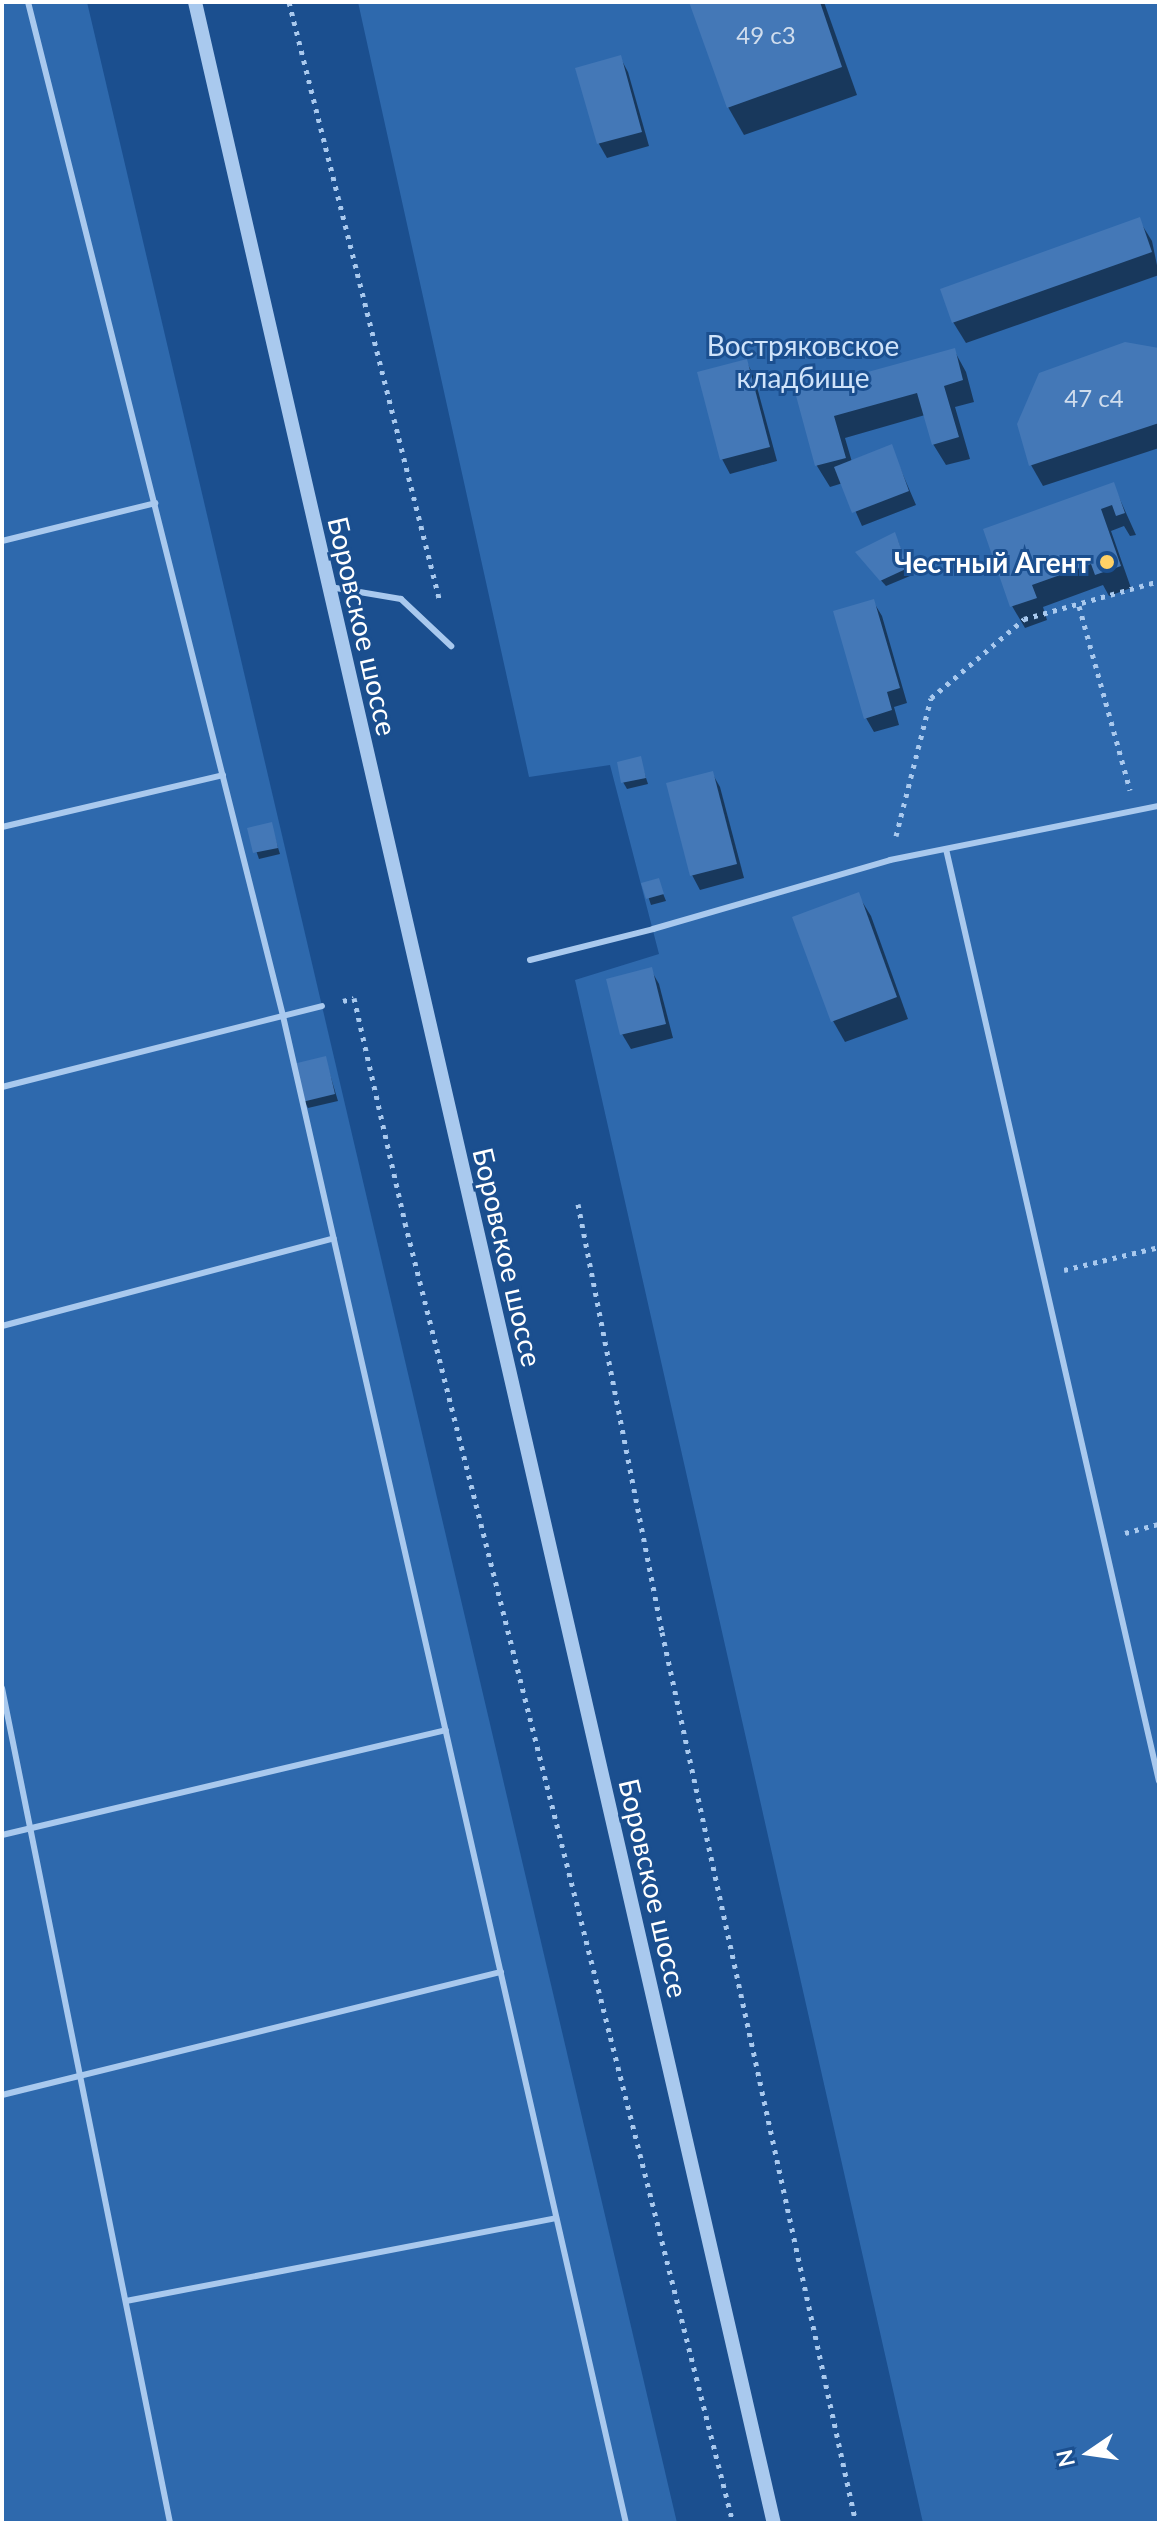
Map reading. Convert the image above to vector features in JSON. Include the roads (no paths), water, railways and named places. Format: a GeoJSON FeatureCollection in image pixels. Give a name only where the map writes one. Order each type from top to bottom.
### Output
{"type":"FeatureCollection","features":[{"type":"Feature","properties":{"kind":"street","name":"Боровское шоссе"},"geometry":{"type":"LineString","coordinates":[[195,2],[774,2523]]}},
{"type":"Feature","properties":{"kind":"lane"},"geometry":{"type":"LineString","coordinates":[[28,2],[283,1016],[626,2523]]}},
{"type":"Feature","properties":{"kind":"lane"},"geometry":{"type":"LineString","coordinates":[[2,541],[155,503]]}},
{"type":"Feature","properties":{"kind":"lane"},"geometry":{"type":"LineString","coordinates":[[328,587],[401,599],[451,646]]}},
{"type":"Feature","properties":{"kind":"lane"},"geometry":{"type":"LineString","coordinates":[[2,827],[223,775]]}},
{"type":"Feature","properties":{"kind":"lane"},"geometry":{"type":"LineString","coordinates":[[530,960],[653,929],[890,860],[1159,806]]}},
{"type":"Feature","properties":{"kind":"lane"},"geometry":{"type":"LineString","coordinates":[[946,849],[1159,1781]]}},
{"type":"Feature","properties":{"kind":"lane"},"geometry":{"type":"LineString","coordinates":[[2,1087],[322,1006]]}},
{"type":"Feature","properties":{"kind":"lane"},"geometry":{"type":"LineString","coordinates":[[2,1326],[334,1238]]}},
{"type":"Feature","properties":{"kind":"lane"},"geometry":{"type":"LineString","coordinates":[[2,1688],[170,2523]]}},
{"type":"Feature","properties":{"kind":"lane"},"geometry":{"type":"LineString","coordinates":[[2,1835],[446,1730]]}},
{"type":"Feature","properties":{"kind":"lane"},"geometry":{"type":"LineString","coordinates":[[2,2095],[501,1972]]}},
{"type":"Feature","properties":{"kind":"lane"},"geometry":{"type":"LineString","coordinates":[[126,2301],[556,2218]]}},
{"type":"Feature","properties":{"kind":"place","name":"Честный Агент"},"geometry":{"type":"Point","coordinates":[1107,562]}},
{"type":"Feature","properties":{"kind":"park label","name":"Востряковское кладбище"},"geometry":{"type":"Point","coordinates":[803,361]}}]}
